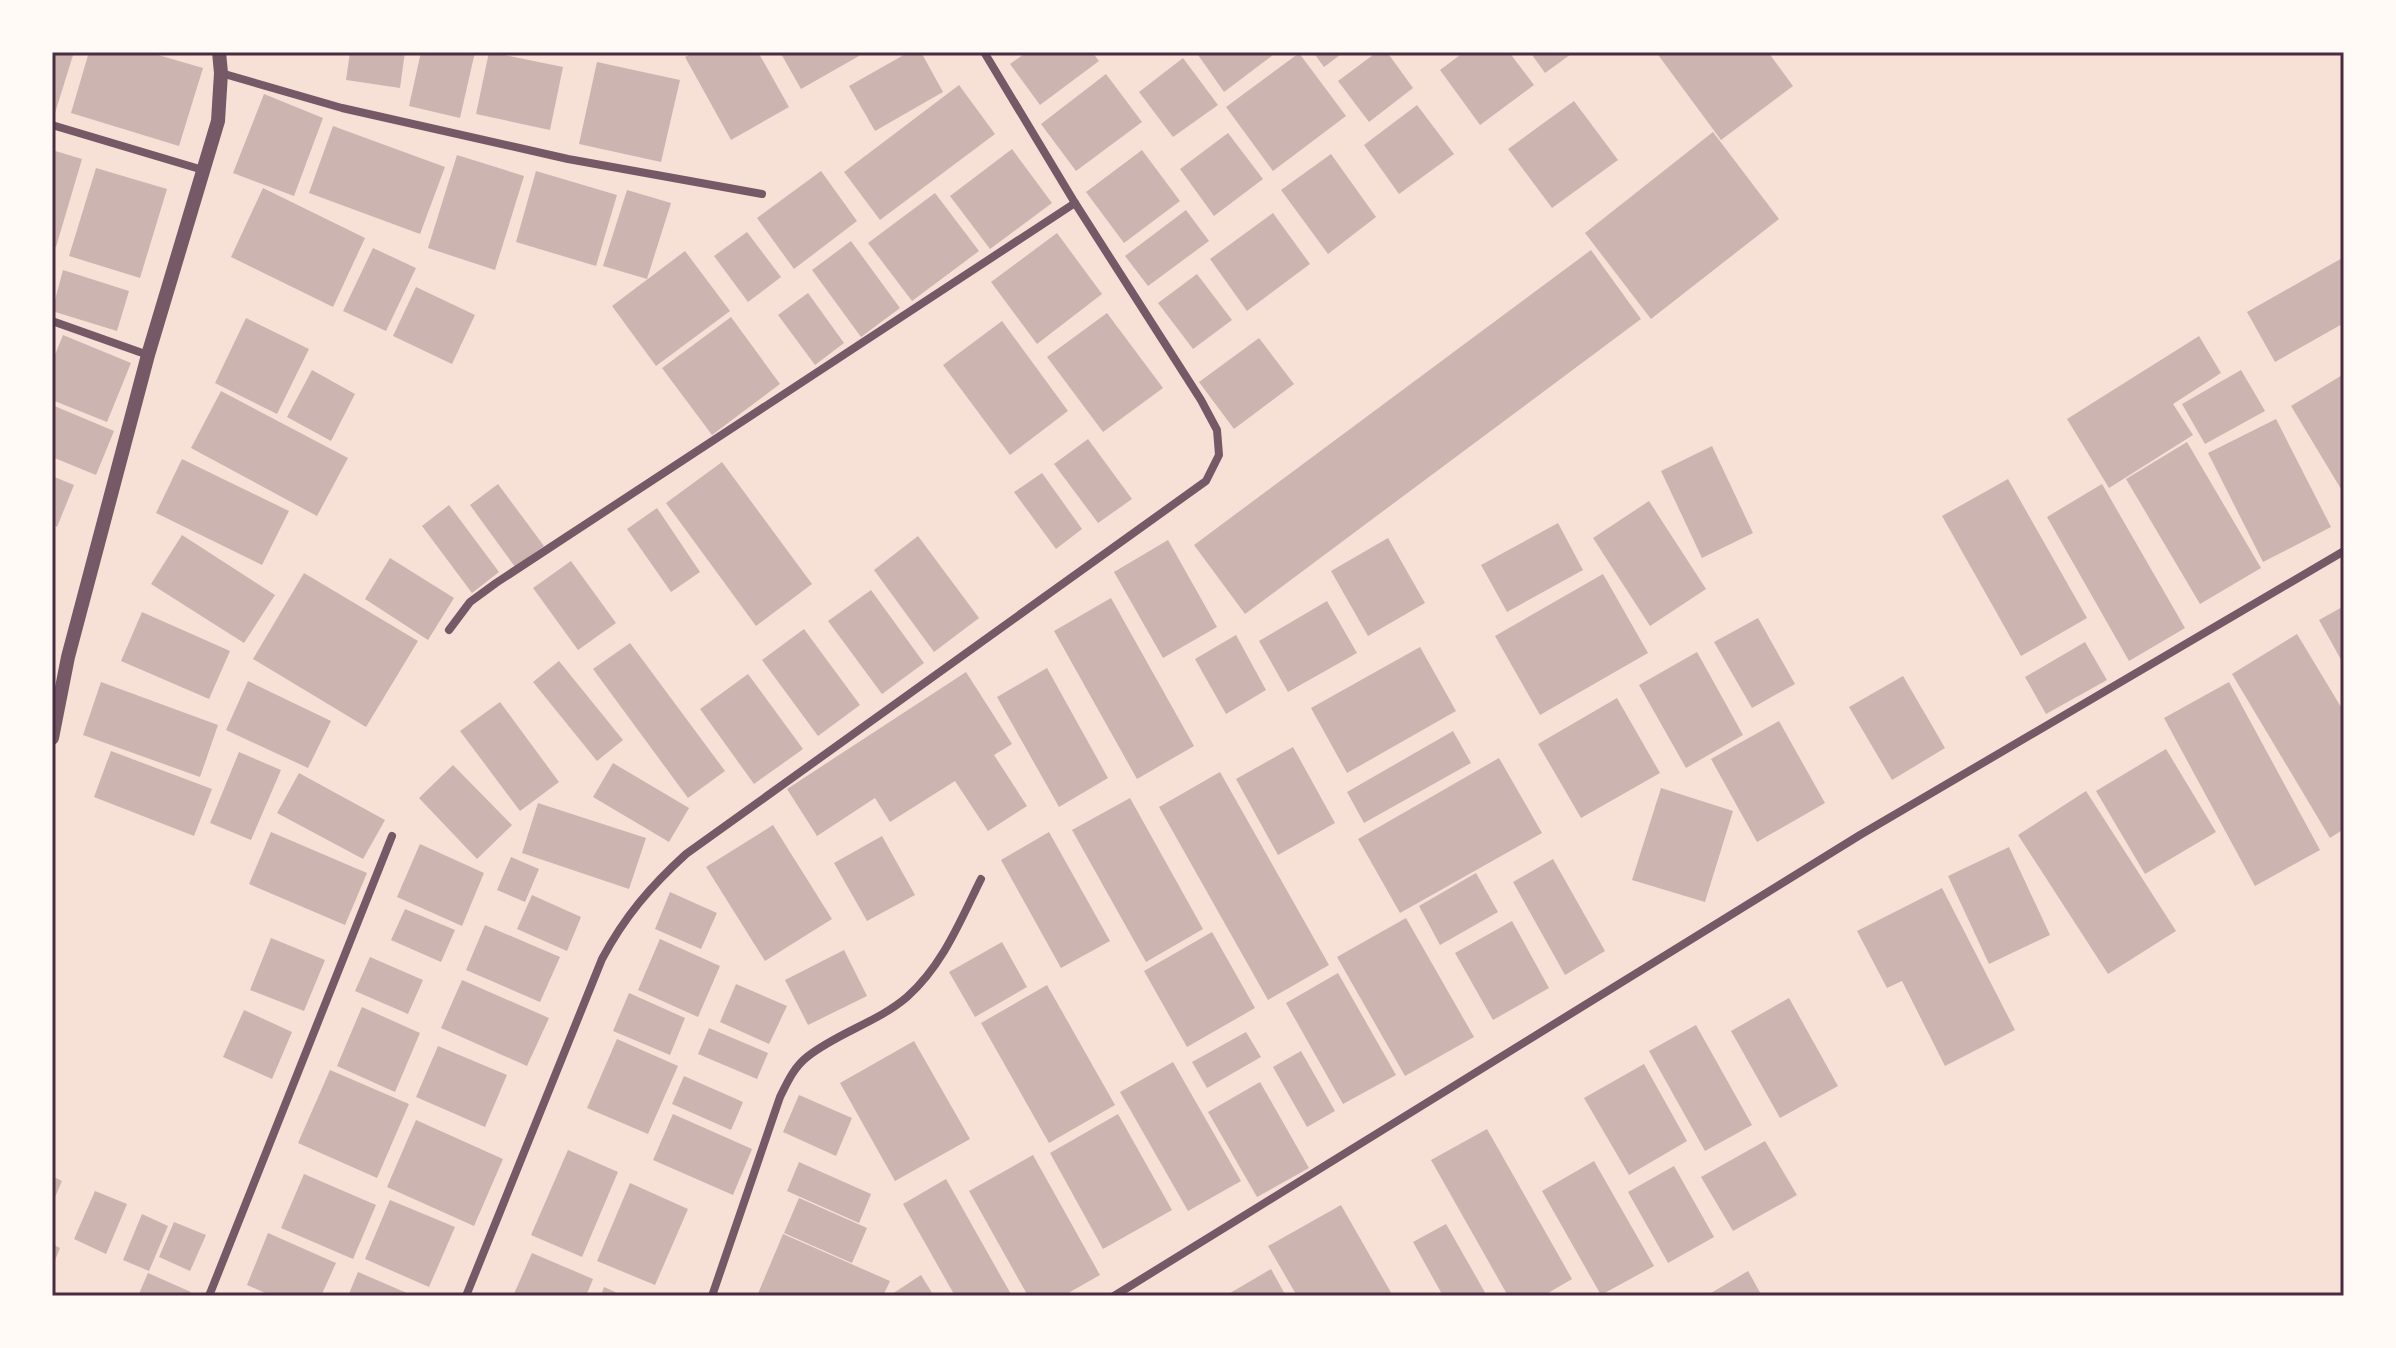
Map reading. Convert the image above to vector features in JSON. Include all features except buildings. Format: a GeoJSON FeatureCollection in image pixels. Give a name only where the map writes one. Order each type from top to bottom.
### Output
{"type":"FeatureCollection","features":[{"type":"Feature","properties":{"kind":"street"},"geometry":{"type":"LineString","coordinates":[[52,738],[68,657],[148,355],[218,121],[219,52]]}},
{"type":"Feature","properties":{"kind":"street"},"geometry":{"type":"LineString","coordinates":[[466,1296],[602,959],[617,930],[650,887],[686,854],[1206,481],[1219,455],[1217,430],[1201,400],[1075,203],[984,52]]}},
{"type":"Feature","properties":{"kind":"street"},"geometry":{"type":"LineString","coordinates":[[221,73],[342,108],[568,159],[762,194]]}},
{"type":"Feature","properties":{"kind":"street"},"geometry":{"type":"LineString","coordinates":[[52,125],[203,170]]}},
{"type":"Feature","properties":{"kind":"street"},"geometry":{"type":"LineString","coordinates":[[449,630],[470,602],[496,583],[1075,203]]}},
{"type":"Feature","properties":{"kind":"street"},"geometry":{"type":"LineString","coordinates":[[52,321],[148,355]]}},
{"type":"Feature","properties":{"kind":"street"},"geometry":{"type":"LineString","coordinates":[[1114,1296],[1860,835],[2344,551]]}},
{"type":"Feature","properties":{"kind":"street"},"geometry":{"type":"LineString","coordinates":[[209,1296],[392,836]]}},
{"type":"Feature","properties":{"kind":"street"},"geometry":{"type":"LineString","coordinates":[[714,1295],[780,1097],[792,1074],[806,1058],[904,999],[924,980],[939,963],[981,879]]}}]}
